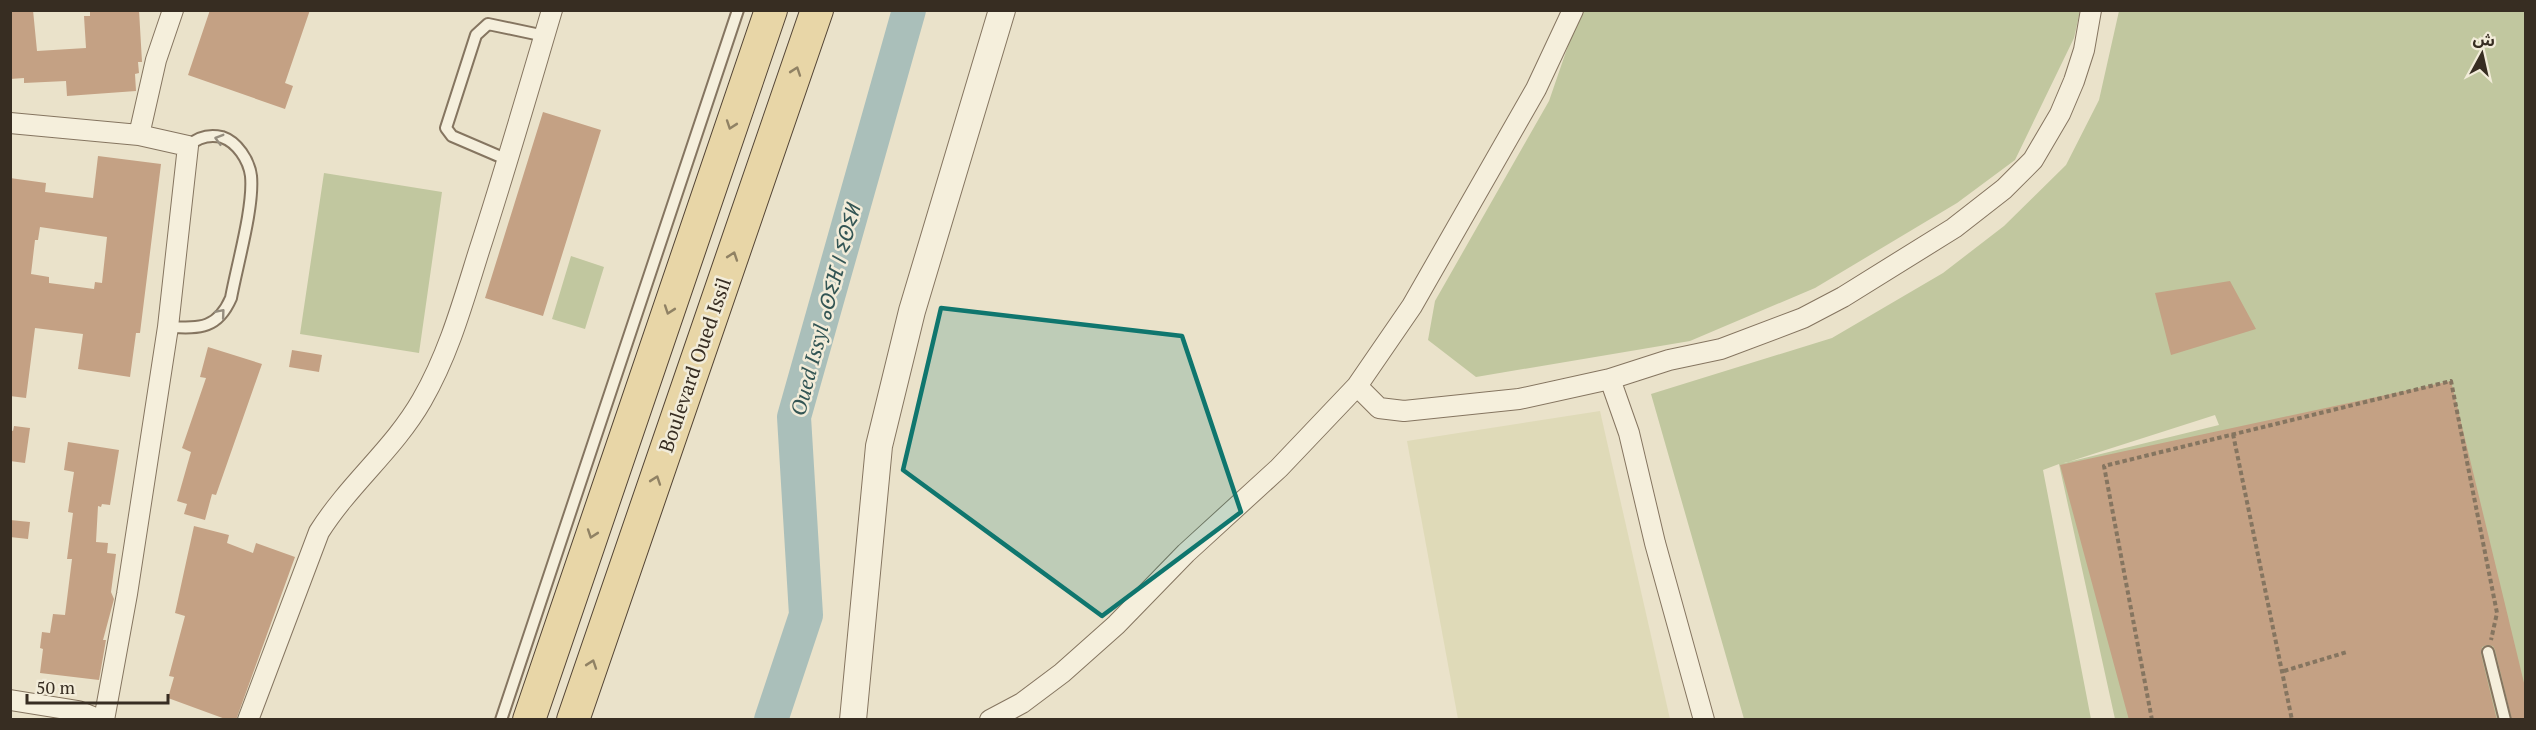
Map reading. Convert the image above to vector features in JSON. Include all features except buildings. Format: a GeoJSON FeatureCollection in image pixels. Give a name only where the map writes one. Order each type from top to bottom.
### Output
{"type":"FeatureCollection","features":[{"type":"Feature","properties":{"kind":"main road"},"geometry":{"type":"LineString","coordinates":[[530,720],[771,10]]}},
{"type":"Feature","properties":{"kind":"main road","name":"Boulevard Oued Issil"},"geometry":{"type":"LineString","coordinates":[[573,720],[817,10]]}},
{"type":"Feature","properties":{"kind":"street"},"geometry":{"type":"LineString","coordinates":[[139,135],[156,60],[173,10]]}},
{"type":"Feature","properties":{"kind":"street"},"geometry":{"type":"LineString","coordinates":[[853,720],[881,434],[912,311],[1002,10]]}},
{"type":"Feature","properties":{"kind":"street"},"geometry":{"type":"LineString","coordinates":[[990,720],[1022,703],[1038,691],[1116,625],[1186,553],[1279,468],[1357,386],[1412,306],[1536,89],[1573,10]]}},
{"type":"Feature","properties":{"kind":"street"},"geometry":{"type":"LineString","coordinates":[[1357,386],[1379,408],[1404,411],[1519,399],[1610,379],[1669,360],[1721,349],[1803,318],[1893,267],[1978,210],[2033,160],[2046,139],[2074,81],[2084,50],[2091,10]]}},
{"type":"Feature","properties":{"kind":"street"},"geometry":{"type":"LineString","coordinates":[[248,720],[319,532],[336,504],[399,436],[423,399],[451,339],[508,160],[550,11]]}},
{"type":"Feature","properties":{"kind":"street"},"geometry":{"type":"LineString","coordinates":[[10,123],[139,135],[188,146],[168,327],[127,594],[102,720],[78,711],[38,712],[10,700]]}},
{"type":"Feature","properties":{"kind":"street"},"geometry":{"type":"LineString","coordinates":[[1610,379],[1629,433],[1654,543],[1704,720]]}},
{"type":"Feature","properties":{"kind":"lane"},"geometry":{"type":"LineString","coordinates":[[501,720],[738,10]]}},
{"type":"Feature","properties":{"kind":"lane"},"geometry":{"type":"LineString","coordinates":[[508,160],[452,136],[446,128],[476,35],[488,24],[544,36]]}},
{"type":"Feature","properties":{"kind":"lane"},"geometry":{"type":"LineString","coordinates":[[168,327],[197,328],[210,324],[226,309],[231,298],[250,196],[249,164],[234,145],[214,135],[202,136],[188,146]]}},
{"type":"Feature","properties":{"kind":"lane"},"geometry":{"type":"LineString","coordinates":[[2488,652],[2505,720]]}},
{"type":"Feature","properties":{"kind":"path"},"geometry":{"type":"LineString","coordinates":[[2152,720],[2104,466],[2451,381],[2497,613],[2488,652]]}},
{"type":"Feature","properties":{"kind":"path"},"geometry":{"type":"LineString","coordinates":[[2233,434],[2284,671],[2292,720]]}},
{"type":"Feature","properties":{"kind":"path"},"geometry":{"type":"LineString","coordinates":[[2284,671],[2347,652]]}},
{"type":"Feature","properties":{"kind":"highlighted area"},"geometry":{"type":"Polygon","coordinates":[[[941,308],[1182,336],[1241,512],[1102,616],[903,470],[941,308]]]}},
{"type":"Feature","properties":{"kind":"shaded area"},"geometry":{"type":"Polygon","coordinates":[[[1600,411],[1670,719],[1458,719],[1407,441],[1600,411]]]}},
{"type":"Feature","properties":{"kind":"green space"},"geometry":{"type":"Polygon","coordinates":[[[1580,11],[2080,11],[2074,38],[2015,160],[1957,203],[1815,288],[1690,341],[1476,377],[1428,340],[1435,301],[1549,101],[1580,11]]]}},
{"type":"Feature","properties":{"kind":"green space"},"geometry":{"type":"Polygon","coordinates":[[[2119,11],[2525,11],[2525,719],[2115,719],[2059,464],[2043,470],[2091,719],[1744,719],[1651,394],[1832,338],[1943,273],[2004,226],[2066,165],[2099,100],[2119,11]],[[2215,415],[2068,462],[2219,425],[2215,415]]]}},
{"type":"Feature","properties":{"kind":"green space"},"geometry":{"type":"Polygon","coordinates":[[[324,173],[442,192],[419,353],[300,334],[324,173]]]}},
{"type":"Feature","properties":{"kind":"green space"},"geometry":{"type":"Polygon","coordinates":[[[571,256],[604,267],[585,329],[552,319],[571,256]]]}},
{"type":"Feature","properties":{"kind":"waterway","name":"Oued Issyl ⴰⵙⵉⴼ ⵏ ⵉⵙⵉⵍ"},"geometry":{"type":"LineString","coordinates":[[771,720],[806,615],[794,417],[909,10]]}}]}
